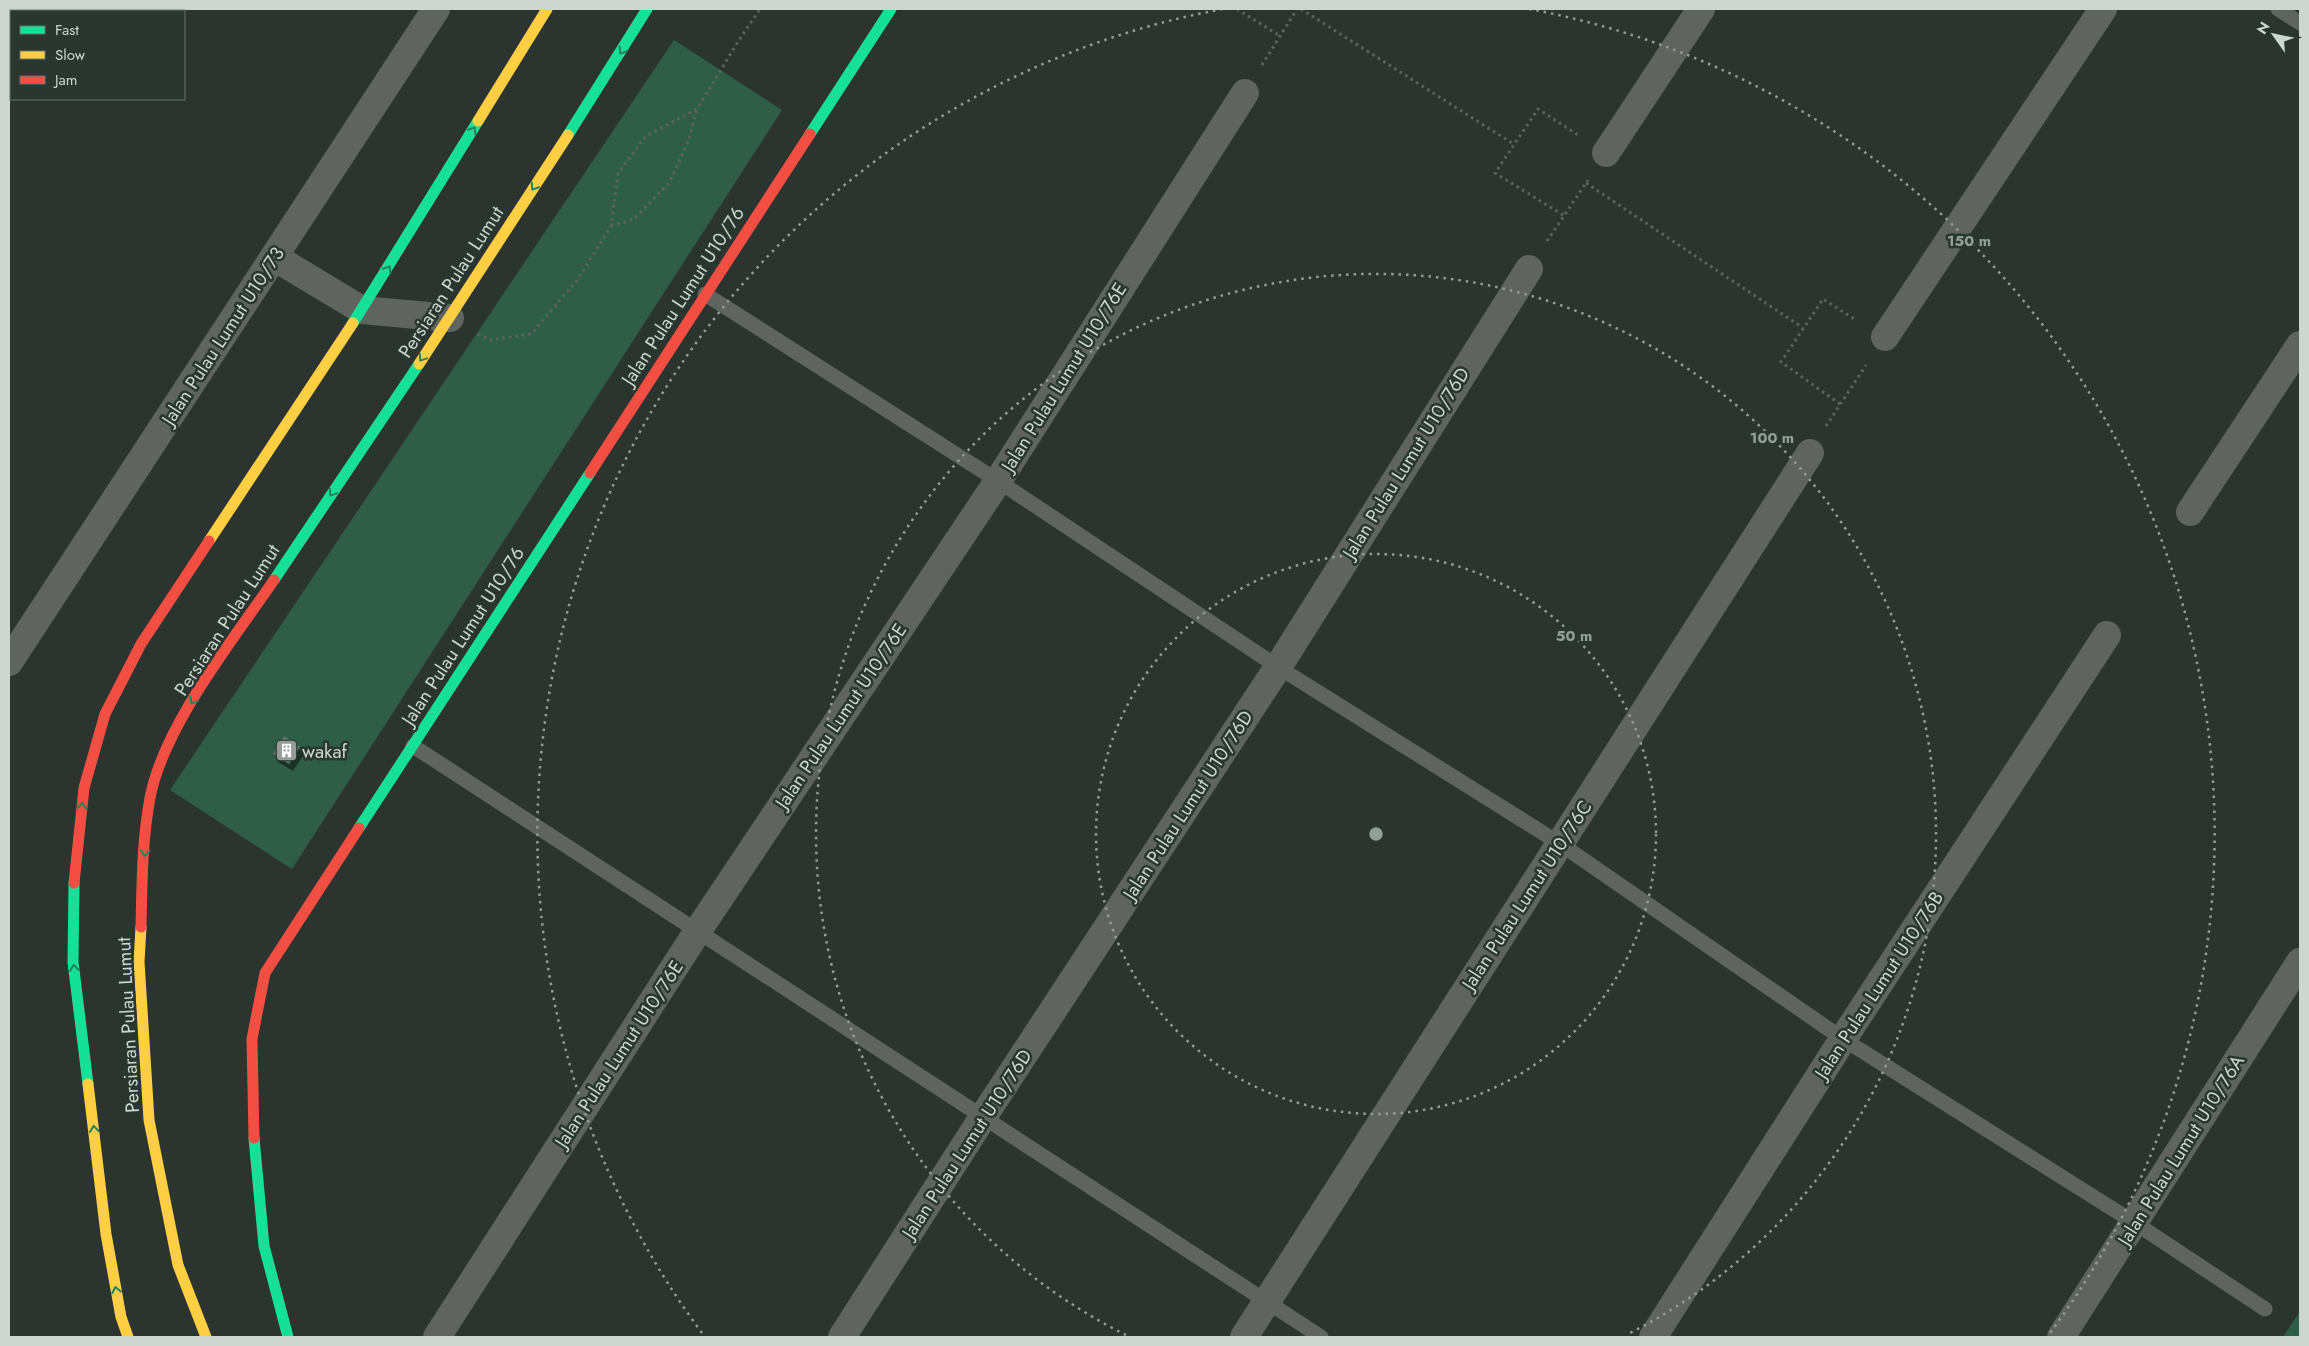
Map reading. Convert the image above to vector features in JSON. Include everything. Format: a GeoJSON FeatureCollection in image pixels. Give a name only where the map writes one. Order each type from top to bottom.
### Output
{"type":"FeatureCollection","features":[{"type":"Feature","properties":{"kind":"street","name":"Jalan Pulau Lumut U10/73"},"geometry":{"type":"LineString","coordinates":[[9,662],[436,9]]}},
{"type":"Feature","properties":{"kind":"street"},"geometry":{"type":"LineString","coordinates":[[128,1337],[121,1317],[106,1234],[73,962],[74,868],[84,788],[105,714],[141,644],[362,310],[547,9]]}},
{"type":"Feature","properties":{"kind":"street","name":"Persiaran Pulau Lumut"},"geometry":{"type":"LineString","coordinates":[[206,1337],[178,1265],[149,1120],[139,962],[150,796],[169,741],[204,683],[450,318],[647,9]]}},
{"type":"Feature","properties":{"kind":"street","name":"Jalan Pulau Lumut U10/76"},"geometry":{"type":"LineString","coordinates":[[288,1337],[264,1246],[254,1151],[252,1039],[265,973],[891,9]]}},
{"type":"Feature","properties":{"kind":"street"},"geometry":{"type":"LineString","coordinates":[[1606,153],[1701,9]]}},
{"type":"Feature","properties":{"kind":"street"},"geometry":{"type":"LineString","coordinates":[[1885,337],[2103,9]]}},
{"type":"Feature","properties":{"kind":"street","name":"Jalan Pulau Lumut U10/76E"},"geometry":{"type":"LineString","coordinates":[[437,1337],[697,932],[998,481],[1245,93]]}},
{"type":"Feature","properties":{"kind":"street"},"geometry":{"type":"LineString","coordinates":[[274,257],[362,310],[450,318]]}},
{"type":"Feature","properties":{"kind":"street","name":"Jalan Pulau Lumut U10/76D"},"geometry":{"type":"LineString","coordinates":[[842,1337],[983,1117],[1278,667],[1529,269]]}},
{"type":"Feature","properties":{"kind":"street"},"geometry":{"type":"LineString","coordinates":[[2190,512],[2300,345]]}},
{"type":"Feature","properties":{"kind":"street","name":"Jalan Pulau Lumut U10/76C"},"geometry":{"type":"LineString","coordinates":[[1244,1337],[1810,452]]}},
{"type":"Feature","properties":{"kind":"street","name":"Jalan Pulau Lumut U10/76B"},"geometry":{"type":"LineString","coordinates":[[1653,1337],[1843,1039],[2107,635]]}},
{"type":"Feature","properties":{"kind":"street","name":"Jalan Pulau Lumut U10/76A"},"geometry":{"type":"LineString","coordinates":[[2061,1337],[2300,962]]}},
{"type":"Feature","properties":{"kind":"lane"},"geometry":{"type":"LineString","coordinates":[[2278,9],[2300,23]]}},
{"type":"Feature","properties":{"kind":"lane"},"geometry":{"type":"LineString","coordinates":[[705,294],[998,481],[1278,667],[1559,844],[1843,1039],[2135,1223],[2265,1309]]}},
{"type":"Feature","properties":{"kind":"lane"},"geometry":{"type":"LineString","coordinates":[[413,746],[1321,1337]]}},
{"type":"Feature","properties":{"kind":"path"},"geometry":{"type":"LineString","coordinates":[[611,226],[634,219],[669,183],[688,142],[697,109],[738,40],[760,9]]}},
{"type":"Feature","properties":{"kind":"path"},"geometry":{"type":"LineString","coordinates":[[1237,9],[1280,36]]}},
{"type":"Feature","properties":{"kind":"path"},"geometry":{"type":"LineString","coordinates":[[1245,93],[1299,9],[1515,145]]}},
{"type":"Feature","properties":{"kind":"path"},"geometry":{"type":"LineString","coordinates":[[490,340],[531,334],[578,279],[611,226],[618,173],[646,136],[697,109]]}},
{"type":"Feature","properties":{"kind":"path"},"geometry":{"type":"LineString","coordinates":[[1529,269],[1563,215],[1606,153],[1538,109],[1495,173],[1563,215]]}},
{"type":"Feature","properties":{"kind":"path"},"geometry":{"type":"LineString","coordinates":[[1586,183],[1803,328]]}},
{"type":"Feature","properties":{"kind":"path"},"geometry":{"type":"LineString","coordinates":[[1810,452],[1885,337],[1823,299],[1780,362],[1840,404]]}},
{"type":"Feature","properties":{"kind":"green space"},"geometry":{"type":"Polygon","coordinates":[[[674,40],[782,110],[292,869],[170,790],[674,40]]]}},
{"type":"Feature","properties":{"kind":"green space"},"geometry":{"type":"Polygon","coordinates":[[[2300,1311],[2300,1337],[2283,1337],[2300,1311]]]}},
{"type":"Feature","properties":{"kind":"building","name":"wakaf"},"geometry":{"type":"Polygon","coordinates":[[[284,736],[300,747],[289,764],[273,754],[284,736]]]}},
{"type":"Feature","properties":{"kind":"traffic: fast"},"geometry":{"type":"LineString","coordinates":[[568,135],[647,9]]}},
{"type":"Feature","properties":{"kind":"traffic: fast"},"geometry":{"type":"LineString","coordinates":[[810,134],[891,9]]}},
{"type":"Feature","properties":{"kind":"traffic: fast"},"geometry":{"type":"LineString","coordinates":[[353,323],[478,121]]}},
{"type":"Feature","properties":{"kind":"traffic: fast"},"geometry":{"type":"LineString","coordinates":[[274,580],[419,364]]}},
{"type":"Feature","properties":{"kind":"traffic: fast"},"geometry":{"type":"LineString","coordinates":[[359,828],[590,473]]}},
{"type":"Feature","properties":{"kind":"traffic: fast"},"geometry":{"type":"LineString","coordinates":[[74,883],[73,962],[88,1084]]}},
{"type":"Feature","properties":{"kind":"traffic: fast"},"geometry":{"type":"LineString","coordinates":[[254,1138],[264,1246],[288,1337]]}},
{"type":"Feature","properties":{"kind":"traffic: slow"},"geometry":{"type":"LineString","coordinates":[[478,121],[547,9]]}},
{"type":"Feature","properties":{"kind":"traffic: slow"},"geometry":{"type":"LineString","coordinates":[[419,364],[568,135]]}},
{"type":"Feature","properties":{"kind":"traffic: slow"},"geometry":{"type":"LineString","coordinates":[[209,541],[353,323]]}},
{"type":"Feature","properties":{"kind":"traffic: slow"},"geometry":{"type":"LineString","coordinates":[[141,927],[139,962],[149,1120],[178,1265],[206,1337]]}},
{"type":"Feature","properties":{"kind":"traffic: slow"},"geometry":{"type":"LineString","coordinates":[[88,1084],[106,1234],[121,1317],[128,1337]]}},
{"type":"Feature","properties":{"kind":"traffic: jam"},"geometry":{"type":"LineString","coordinates":[[590,473],[810,134]]}},
{"type":"Feature","properties":{"kind":"traffic: jam"},"geometry":{"type":"LineString","coordinates":[[74,883],[84,788],[105,714],[141,644],[209,541]]}},
{"type":"Feature","properties":{"kind":"traffic: jam"},"geometry":{"type":"LineString","coordinates":[[141,927],[145,830],[157,771],[169,742],[184,714],[220,657],[274,580]]}},
{"type":"Feature","properties":{"kind":"traffic: jam"},"geometry":{"type":"LineString","coordinates":[[254,1138],[252,1039],[265,973],[359,828]]}},
{"type":"Feature","properties":{"kind":"place","name":"wakaf"},"geometry":{"type":"Point","coordinates":[286,751]}}]}
